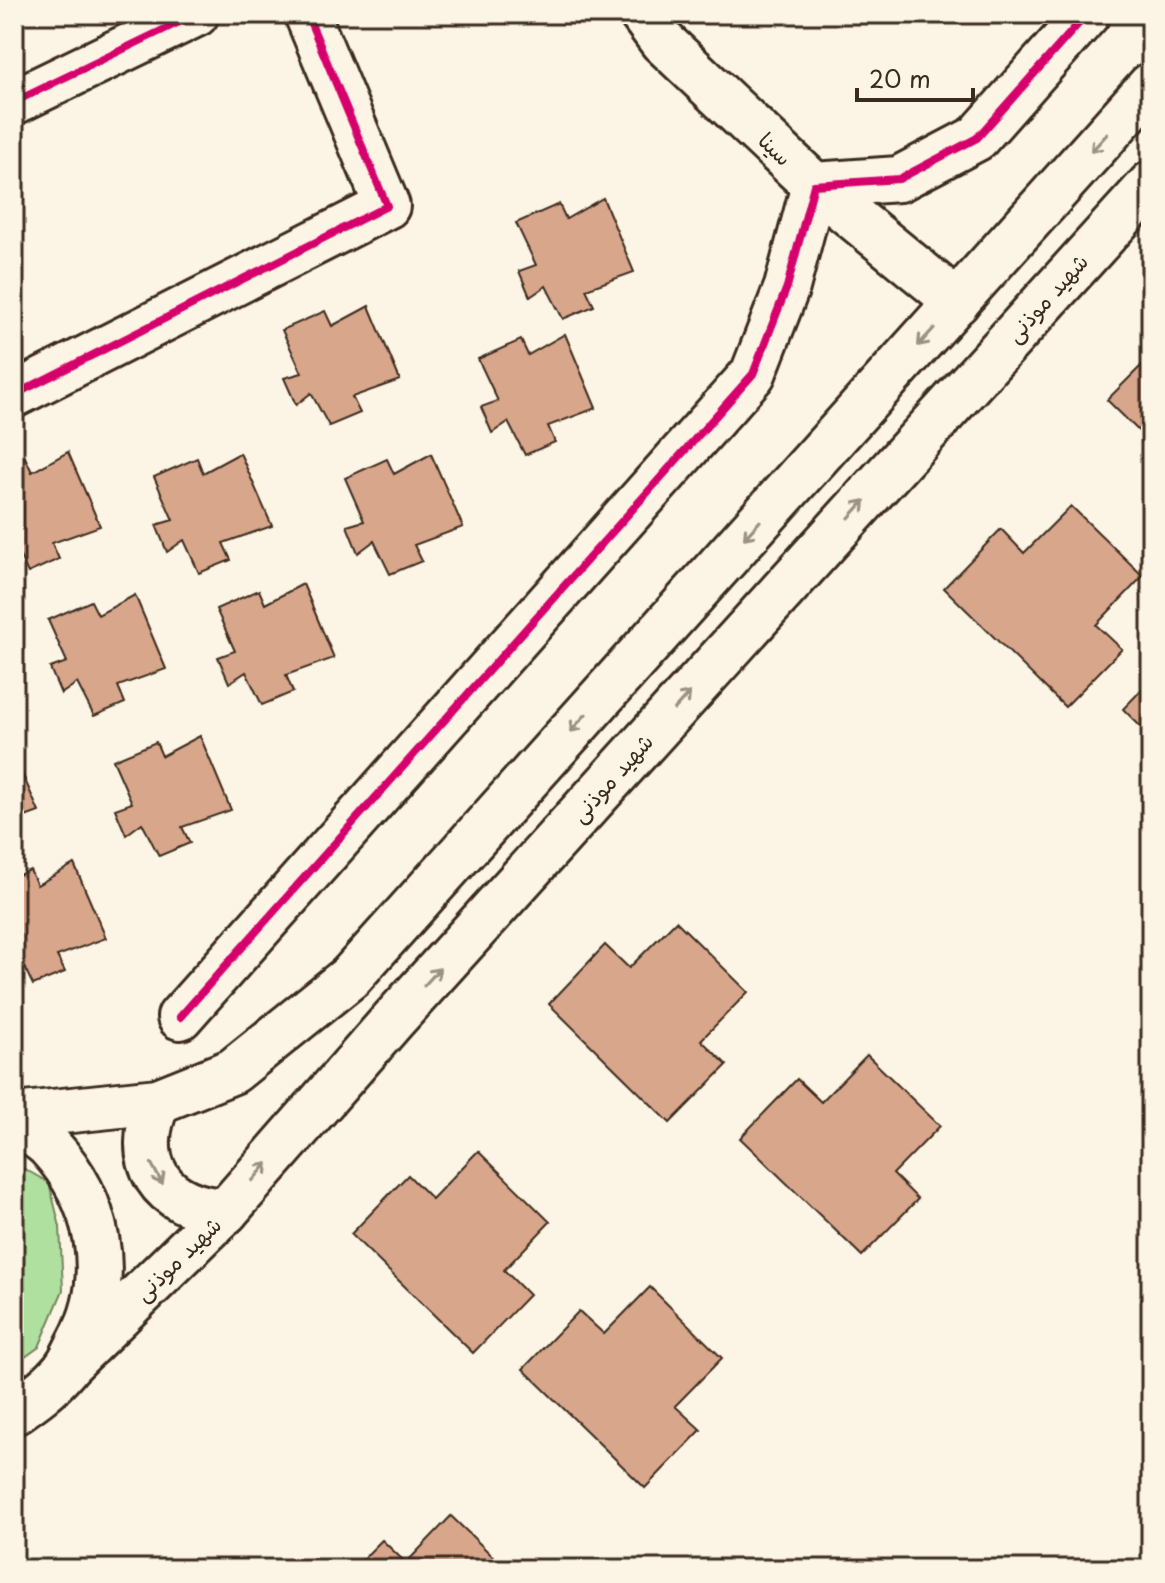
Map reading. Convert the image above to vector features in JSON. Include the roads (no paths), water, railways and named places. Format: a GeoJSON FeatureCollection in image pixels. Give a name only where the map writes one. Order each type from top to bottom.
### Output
{"type":"FeatureCollection","features":[{"type":"Feature","properties":{"kind":"main road"},"geometry":{"type":"LineString","coordinates":[[14,102],[196,14]]}},
{"type":"Feature","properties":{"kind":"main road"},"geometry":{"type":"LineString","coordinates":[[14,395],[387,206],[307,14]]}},
{"type":"Feature","properties":{"kind":"main road","name":"سینا"},"geometry":{"type":"LineString","coordinates":[[642,14],[662,41],[814,185],[957,302]]}},
{"type":"Feature","properties":{"kind":"main road"},"geometry":{"type":"LineString","coordinates":[[180,1017],[753,374],[787,287],[814,185],[899,179],[977,138],[1087,14]]}},
{"type":"Feature","properties":{"kind":"main road"},"geometry":{"type":"LineString","coordinates":[[14,1118],[158,1101],[233,1071],[350,977],[1151,85]]}},
{"type":"Feature","properties":{"kind":"main road","name":"شهید موذنی"},"geometry":{"type":"LineString","coordinates":[[67,1366],[226,1211],[404,1008],[1151,184]]}},
{"type":"Feature","properties":{"kind":"main road"},"geometry":{"type":"LineString","coordinates":[[158,1101],[148,1122],[146,1145],[152,1167],[164,1187],[182,1202],[203,1210],[226,1211]]}},
{"type":"Feature","properties":{"kind":"main road"},"geometry":{"type":"LineString","coordinates":[[14,1118],[47,1144],[77,1182],[96,1227],[100,1275],[90,1323],[67,1366],[42,1394],[14,1412]]}}]}
